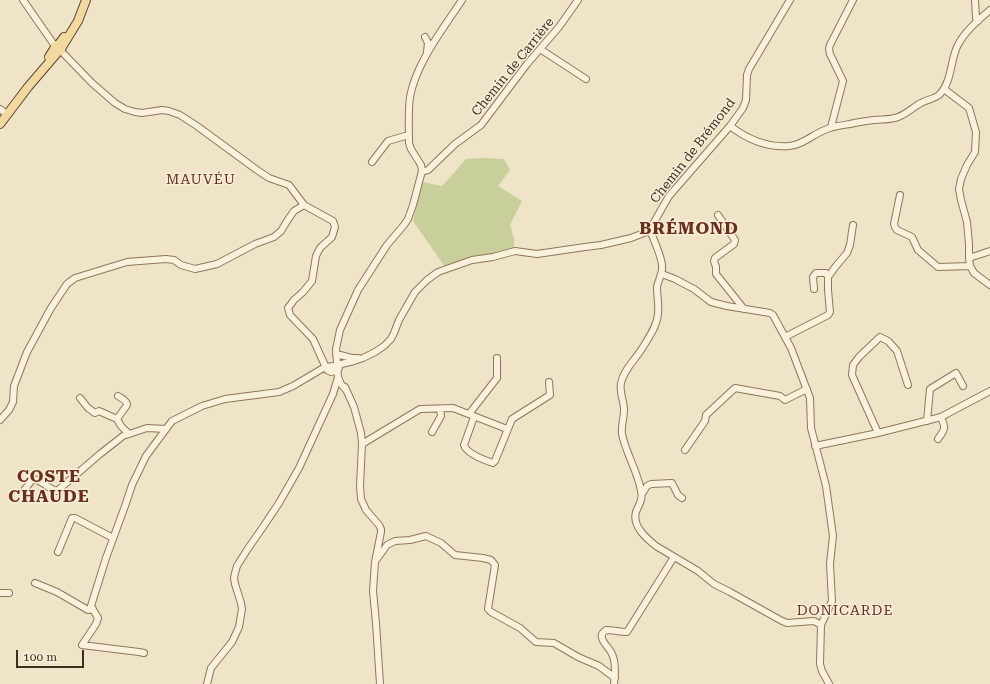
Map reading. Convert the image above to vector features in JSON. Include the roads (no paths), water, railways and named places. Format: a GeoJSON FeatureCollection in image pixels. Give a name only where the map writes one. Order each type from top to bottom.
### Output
{"type":"FeatureCollection","features":[{"type":"Feature","properties":{"kind":"main road"},"geometry":{"type":"LineString","coordinates":[[0,124],[58,48],[85,2]]}},
{"type":"Feature","properties":{"kind":"street"},"geometry":{"type":"LineString","coordinates":[[23,0],[58,48],[115,104],[135,112],[142,113],[162,110],[180,115],[257,170],[270,178],[289,185],[304,205],[333,221],[335,227],[332,237],[320,248],[316,256],[312,281],[288,308],[290,315],[313,340],[325,367]]}},
{"type":"Feature","properties":{"kind":"street"},"geometry":{"type":"LineString","coordinates":[[380,684],[373,591],[375,562],[381,532],[379,525],[366,510],[361,499],[362,444],[354,408],[341,380],[336,354],[337,343],[340,330],[358,290],[393,237],[408,219],[422,171],[421,165],[411,149],[409,136],[410,97],[416,77],[425,58],[462,0]]}},
{"type":"Feature","properties":{"kind":"street","name":"Chemin de Carrière"},"geometry":{"type":"LineString","coordinates":[[422,171],[428,170],[455,144],[481,125],[527,64],[559,27],[578,0]]}},
{"type":"Feature","properties":{"kind":"street","name":"Chemin de Brémond"},"geometry":{"type":"LineString","coordinates":[[649,231],[669,196],[730,126],[745,104],[747,75],[749,68],[790,0]]}},
{"type":"Feature","properties":{"kind":"street"},"geometry":{"type":"LineString","coordinates":[[831,127],[843,81],[829,49],[853,0]]}},
{"type":"Feature","properties":{"kind":"street"},"geometry":{"type":"LineString","coordinates":[[975,0],[976,18],[978,21]]}},
{"type":"Feature","properties":{"kind":"street"},"geometry":{"type":"LineString","coordinates":[[730,126],[759,143],[789,146],[802,143],[822,130],[831,127],[897,118],[921,103],[939,95],[944,89],[950,75],[959,42],[990,10]]}},
{"type":"Feature","properties":{"kind":"street"},"geometry":{"type":"LineString","coordinates":[[425,58],[428,47],[425,37],[435,41]]}},
{"type":"Feature","properties":{"kind":"street"},"geometry":{"type":"LineString","coordinates":[[540,49],[586,79]]}},
{"type":"Feature","properties":{"kind":"street"},"geometry":{"type":"LineString","coordinates":[[944,89],[968,108],[976,132],[975,152],[961,178],[959,188],[967,222],[970,266],[974,273],[990,284]]}},
{"type":"Feature","properties":{"kind":"street"},"geometry":{"type":"LineString","coordinates":[[0,110],[7,114]]}},
{"type":"Feature","properties":{"kind":"street"},"geometry":{"type":"LineString","coordinates":[[372,162],[388,141],[409,136]]}},
{"type":"Feature","properties":{"kind":"street"},"geometry":{"type":"LineString","coordinates":[[900,195],[894,224],[897,230],[912,237],[918,250],[938,267],[970,266]]}},
{"type":"Feature","properties":{"kind":"street"},"geometry":{"type":"LineString","coordinates":[[0,420],[9,410],[13,402],[14,386],[31,345],[51,308],[67,284],[75,278],[127,262],[166,259],[174,260],[181,265],[195,269],[217,264],[255,244],[274,237],[281,232],[294,211],[304,205]]}},
{"type":"Feature","properties":{"kind":"street"},"geometry":{"type":"LineString","coordinates":[[718,215],[735,240],[734,244],[715,258],[714,262],[716,274],[744,309]]}},
{"type":"Feature","properties":{"kind":"street"},"geometry":{"type":"LineString","coordinates":[[785,337],[828,315],[830,312],[828,277],[848,253],[853,226]]}},
{"type":"Feature","properties":{"kind":"street"},"geometry":{"type":"LineString","coordinates":[[144,653],[82,645],[96,624],[98,618],[91,606],[132,485],[146,456],[172,421],[202,406],[225,399],[279,392],[293,386],[325,367],[338,367],[363,358],[384,346],[391,338],[413,294],[420,285],[438,272],[472,260],[493,258],[515,251],[537,254],[596,246],[631,238],[649,231],[652,235],[662,267],[662,274],[657,288],[658,315],[655,327],[642,350],[626,370],[621,382],[620,391],[624,409],[622,433],[640,483],[642,494]]}},
{"type":"Feature","properties":{"kind":"street"},"geometry":{"type":"LineString","coordinates":[[969,258],[990,251]]}},
{"type":"Feature","properties":{"kind":"street"},"geometry":{"type":"LineString","coordinates":[[814,289],[813,277],[816,273],[826,273],[828,277]]}},
{"type":"Feature","properties":{"kind":"street"},"geometry":{"type":"LineString","coordinates":[[662,274],[694,289],[711,302],[770,313],[773,315],[785,337],[807,389],[810,398],[811,428],[814,446],[826,486],[833,536],[830,564],[832,601],[821,626],[821,667],[829,684]]}},
{"type":"Feature","properties":{"kind":"street"},"geometry":{"type":"LineString","coordinates":[[878,433],[852,375],[854,365],[880,337],[888,341],[896,351],[908,385]]}},
{"type":"Feature","properties":{"kind":"street"},"geometry":{"type":"LineString","coordinates":[[336,354],[352,358],[363,358]]}},
{"type":"Feature","properties":{"kind":"street"},"geometry":{"type":"LineString","coordinates":[[497,358],[497,378],[472,415],[464,445],[469,453],[493,463],[512,419],[550,395],[549,382]]}},
{"type":"Feature","properties":{"kind":"street"},"geometry":{"type":"LineString","coordinates":[[926,420],[930,389],[956,373],[963,386]]}},
{"type":"Feature","properties":{"kind":"street"},"geometry":{"type":"LineString","coordinates":[[207,684],[211,668],[232,642],[239,627],[242,609],[234,578],[234,573],[237,566],[267,521],[304,458],[333,394],[341,380]]}},
{"type":"Feature","properties":{"kind":"street"},"geometry":{"type":"LineString","coordinates":[[685,450],[705,422],[706,415],[734,388],[780,396],[785,400],[807,389]]}},
{"type":"Feature","properties":{"kind":"street"},"geometry":{"type":"LineString","coordinates":[[814,446],[878,433],[942,417],[990,391]]}},
{"type":"Feature","properties":{"kind":"street"},"geometry":{"type":"LineString","coordinates":[[117,418],[127,405],[126,401],[118,396]]}},
{"type":"Feature","properties":{"kind":"street"},"geometry":{"type":"LineString","coordinates":[[80,398],[88,408],[95,413],[99,411],[117,418],[121,426],[129,434]]}},
{"type":"Feature","properties":{"kind":"street"},"geometry":{"type":"LineString","coordinates":[[362,444],[420,409],[453,408],[507,429]]}},
{"type":"Feature","properties":{"kind":"street"},"geometry":{"type":"LineString","coordinates":[[432,432],[440,416],[440,409]]}},
{"type":"Feature","properties":{"kind":"street"},"geometry":{"type":"LineString","coordinates":[[938,439],[945,426],[942,417]]}},
{"type":"Feature","properties":{"kind":"street"},"geometry":{"type":"LineString","coordinates":[[25,489],[33,479],[37,479],[49,488],[57,491],[123,436],[147,428],[166,430]]}},
{"type":"Feature","properties":{"kind":"street"},"geometry":{"type":"LineString","coordinates":[[682,498],[678,495],[672,483],[651,484],[647,486],[642,494],[635,518],[637,525],[650,541],[698,571],[714,584],[784,622],[814,621],[821,626]]}},
{"type":"Feature","properties":{"kind":"street"},"geometry":{"type":"LineString","coordinates":[[58,552],[72,518],[75,518],[113,538]]}},
{"type":"Feature","properties":{"kind":"street"},"geometry":{"type":"LineString","coordinates":[[375,562],[387,545],[395,541],[410,540],[426,536],[441,543],[455,555],[491,560],[495,565],[488,609],[491,612],[520,628],[536,642],[554,643],[578,657],[599,666],[614,681]]}},
{"type":"Feature","properties":{"kind":"street"},"geometry":{"type":"LineString","coordinates":[[614,681],[612,653],[602,638],[602,634],[606,630],[627,632],[674,556]]}},
{"type":"Feature","properties":{"kind":"street"},"geometry":{"type":"LineString","coordinates":[[36,583],[63,595],[88,610],[93,609]]}},
{"type":"Feature","properties":{"kind":"street"},"geometry":{"type":"LineString","coordinates":[[0,593],[10,593]]}},
{"type":"Feature","properties":{"kind":"district","name":"MAUVÉU"},"geometry":{"type":"Point","coordinates":[201,180]}},
{"type":"Feature","properties":{"kind":"district","name":"BRÉMOND"},"geometry":{"type":"Point","coordinates":[689,229]}},
{"type":"Feature","properties":{"kind":"district","name":"COSTE CHAUDE"},"geometry":{"type":"Point","coordinates":[49,487]}},
{"type":"Feature","properties":{"kind":"district","name":"DONICARDE"},"geometry":{"type":"Point","coordinates":[845,611]}}]}
